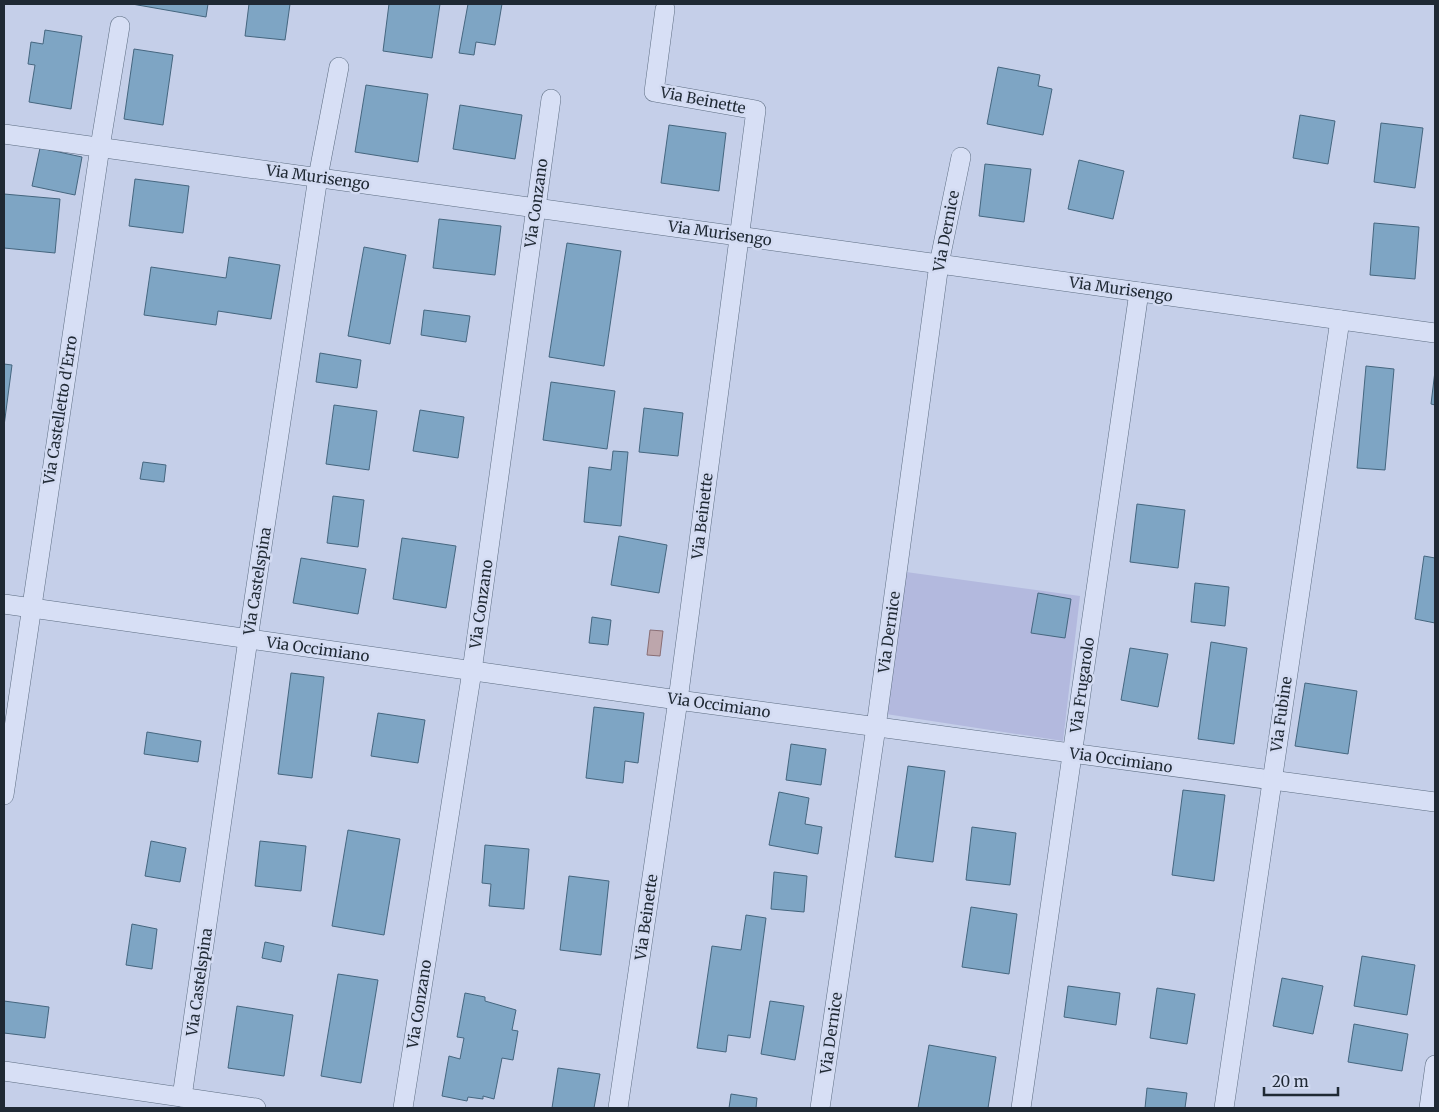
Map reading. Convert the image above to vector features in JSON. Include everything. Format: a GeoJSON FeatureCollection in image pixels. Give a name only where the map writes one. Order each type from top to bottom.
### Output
{"type":"FeatureCollection","features":[{"type":"Feature","properties":{"kind":"street","name":"Via Beinette"},"geometry":{"type":"LineString","coordinates":[[618,1108],[678,700],[756,110],[654,92],[665,9]]}},
{"type":"Feature","properties":{"kind":"street","name":"Via Castelletto d'Erro"},"geometry":{"type":"LineString","coordinates":[[4,795],[100,147],[120,26]]}},
{"type":"Feature","properties":{"kind":"street","name":"Via Castelspina"},"geometry":{"type":"LineString","coordinates":[[182,1097],[248,639],[318,177],[339,67]]}},
{"type":"Feature","properties":{"kind":"street","name":"Via Conzano"},"geometry":{"type":"LineString","coordinates":[[402,1108],[472,671],[534,207],[551,99]]}},
{"type":"Feature","properties":{"kind":"street","name":"Via Murisengo"},"geometry":{"type":"LineString","coordinates":[[4,134],[1435,333]]}},
{"type":"Feature","properties":{"kind":"street","name":"Via Dernice"},"geometry":{"type":"LineString","coordinates":[[820,1108],[876,727],[939,264],[961,157]]}},
{"type":"Feature","properties":{"kind":"street","name":"Via Frugarolo"},"geometry":{"type":"LineString","coordinates":[[1021,1108],[1139,292]]}},
{"type":"Feature","properties":{"kind":"street","name":"Via Fubine"},"geometry":{"type":"LineString","coordinates":[[1224,1108],[1340,320]]}},
{"type":"Feature","properties":{"kind":"street","name":"Via Occimiano"},"geometry":{"type":"LineString","coordinates":[[4,604],[678,700],[1435,802]]}},
{"type":"Feature","properties":{"kind":"street"},"geometry":{"type":"LineString","coordinates":[[1429,1108],[1435,1065]]}},
{"type":"Feature","properties":{"kind":"street"},"geometry":{"type":"LineString","coordinates":[[4,1071],[256,1108]]}},
{"type":"Feature","properties":{"kind":"shaded area"},"geometry":{"type":"Polygon","coordinates":[[[906,572],[1080,596],[1063,741],[886,714],[906,572]]]}},
{"type":"Feature","properties":{"kind":"shaded area"},"geometry":{"type":"Polygon","coordinates":[[[650,630],[663,631],[660,656],[647,655],[650,630]]]}},
{"type":"Feature","properties":{"kind":"building"},"geometry":{"type":"Polygon","coordinates":[[[132,4],[208,4],[206,17],[132,4]]]}},
{"type":"Feature","properties":{"kind":"building"},"geometry":{"type":"Polygon","coordinates":[[[249,4],[290,4],[285,40],[245,36],[249,4]]]}},
{"type":"Feature","properties":{"kind":"building"},"geometry":{"type":"Polygon","coordinates":[[[389,4],[440,4],[432,58],[383,51],[389,4]]]}},
{"type":"Feature","properties":{"kind":"building"},"geometry":{"type":"Polygon","coordinates":[[[468,4],[502,4],[495,45],[476,42],[474,55],[459,53],[468,4]]]}},
{"type":"Feature","properties":{"kind":"building"},"geometry":{"type":"Polygon","coordinates":[[[45,30],[82,36],[71,109],[29,102],[35,65],[28,64],[31,42],[43,44],[45,30]]]}},
{"type":"Feature","properties":{"kind":"building"},"geometry":{"type":"Polygon","coordinates":[[[134,49],[173,55],[163,125],[124,119],[134,49]]]}},
{"type":"Feature","properties":{"kind":"building"},"geometry":{"type":"Polygon","coordinates":[[[998,67],[1040,75],[1038,86],[1052,89],[1043,135],[987,124],[998,67]]]}},
{"type":"Feature","properties":{"kind":"building"},"geometry":{"type":"Polygon","coordinates":[[[366,85],[428,94],[418,162],[355,152],[366,85]]]}},
{"type":"Feature","properties":{"kind":"building"},"geometry":{"type":"Polygon","coordinates":[[[460,105],[522,115],[515,159],[453,149],[460,105]]]}},
{"type":"Feature","properties":{"kind":"building"},"geometry":{"type":"Polygon","coordinates":[[[1300,115],[1335,121],[1328,164],[1293,158],[1300,115]]]}},
{"type":"Feature","properties":{"kind":"building"},"geometry":{"type":"Polygon","coordinates":[[[1381,123],[1423,128],[1415,188],[1374,182],[1381,123]]]}},
{"type":"Feature","properties":{"kind":"building"},"geometry":{"type":"Polygon","coordinates":[[[669,125],[726,133],[719,191],[661,183],[669,125]]]}},
{"type":"Feature","properties":{"kind":"building"},"geometry":{"type":"Polygon","coordinates":[[[40,148],[82,157],[75,195],[32,186],[40,148]]]}},
{"type":"Feature","properties":{"kind":"building"},"geometry":{"type":"Polygon","coordinates":[[[1079,160],[1124,171],[1113,219],[1068,209],[1079,160]]]}},
{"type":"Feature","properties":{"kind":"building"},"geometry":{"type":"Polygon","coordinates":[[[985,164],[1031,169],[1024,222],[979,216],[985,164]]]}},
{"type":"Feature","properties":{"kind":"building"},"geometry":{"type":"Polygon","coordinates":[[[135,179],[189,186],[183,233],[129,226],[135,179]]]}},
{"type":"Feature","properties":{"kind":"building"},"geometry":{"type":"Polygon","coordinates":[[[4,194],[60,199],[55,253],[4,248],[4,194]]]}},
{"type":"Feature","properties":{"kind":"building"},"geometry":{"type":"Polygon","coordinates":[[[439,219],[501,226],[495,275],[433,268],[439,219]]]}},
{"type":"Feature","properties":{"kind":"building"},"geometry":{"type":"Polygon","coordinates":[[[1374,223],[1419,227],[1415,279],[1370,275],[1374,223]]]}},
{"type":"Feature","properties":{"kind":"building"},"geometry":{"type":"Polygon","coordinates":[[[567,243],[621,251],[604,366],[549,357],[567,243]]]}},
{"type":"Feature","properties":{"kind":"building"},"geometry":{"type":"Polygon","coordinates":[[[364,247],[406,255],[390,344],[348,336],[364,247]]]}},
{"type":"Feature","properties":{"kind":"building"},"geometry":{"type":"Polygon","coordinates":[[[229,257],[280,265],[271,319],[218,311],[216,325],[144,315],[151,267],[226,278],[229,257]]]}},
{"type":"Feature","properties":{"kind":"building"},"geometry":{"type":"Polygon","coordinates":[[[424,310],[470,316],[466,342],[421,335],[424,310]]]}},
{"type":"Feature","properties":{"kind":"building"},"geometry":{"type":"Polygon","coordinates":[[[320,353],[361,360],[357,388],[316,382],[320,353]]]}},
{"type":"Feature","properties":{"kind":"building"},"geometry":{"type":"Polygon","coordinates":[[[4,364],[12,365],[4,426],[4,364]]]}},
{"type":"Feature","properties":{"kind":"building"},"geometry":{"type":"Polygon","coordinates":[[[1366,366],[1394,369],[1385,470],[1357,468],[1366,366]]]}},
{"type":"Feature","properties":{"kind":"building"},"geometry":{"type":"Polygon","coordinates":[[[1435,371],[1435,405],[1431,404],[1435,371]]]}},
{"type":"Feature","properties":{"kind":"building"},"geometry":{"type":"Polygon","coordinates":[[[551,382],[615,391],[607,449],[543,440],[551,382]]]}},
{"type":"Feature","properties":{"kind":"building"},"geometry":{"type":"Polygon","coordinates":[[[334,405],[377,411],[369,470],[326,464],[334,405]]]}},
{"type":"Feature","properties":{"kind":"building"},"geometry":{"type":"Polygon","coordinates":[[[644,408],[683,413],[678,456],[639,452],[644,408]]]}},
{"type":"Feature","properties":{"kind":"building"},"geometry":{"type":"Polygon","coordinates":[[[420,410],[464,417],[458,458],[413,451],[420,410]]]}},
{"type":"Feature","properties":{"kind":"building"},"geometry":{"type":"Polygon","coordinates":[[[613,451],[628,452],[621,526],[584,522],[589,467],[611,470],[613,451]]]}},
{"type":"Feature","properties":{"kind":"building"},"geometry":{"type":"Polygon","coordinates":[[[143,462],[166,465],[164,482],[140,479],[143,462]]]}},
{"type":"Feature","properties":{"kind":"building"},"geometry":{"type":"Polygon","coordinates":[[[333,496],[364,500],[358,547],[327,543],[333,496]]]}},
{"type":"Feature","properties":{"kind":"building"},"geometry":{"type":"Polygon","coordinates":[[[1137,504],[1185,510],[1178,568],[1130,562],[1137,504]]]}},
{"type":"Feature","properties":{"kind":"building"},"geometry":{"type":"Polygon","coordinates":[[[619,536],[667,545],[659,593],[611,585],[619,536]]]}},
{"type":"Feature","properties":{"kind":"building"},"geometry":{"type":"Polygon","coordinates":[[[402,538],[456,546],[446,608],[393,599],[402,538]]]}},
{"type":"Feature","properties":{"kind":"building"},"geometry":{"type":"Polygon","coordinates":[[[1424,556],[1435,558],[1435,623],[1415,619],[1424,556]]]}},
{"type":"Feature","properties":{"kind":"building"},"geometry":{"type":"Polygon","coordinates":[[[301,558],[366,569],[358,614],[293,603],[301,558]]]}},
{"type":"Feature","properties":{"kind":"building"},"geometry":{"type":"Polygon","coordinates":[[[1195,583],[1229,587],[1225,626],[1191,622],[1195,583]]]}},
{"type":"Feature","properties":{"kind":"building"},"geometry":{"type":"Polygon","coordinates":[[[1038,593],[1071,599],[1065,638],[1031,633],[1038,593]]]}},
{"type":"Feature","properties":{"kind":"building"},"geometry":{"type":"Polygon","coordinates":[[[592,617],[611,620],[608,645],[589,643],[592,617]]]}},
{"type":"Feature","properties":{"kind":"building"},"geometry":{"type":"Polygon","coordinates":[[[1211,642],[1247,648],[1234,744],[1198,739],[1211,642]]]}},
{"type":"Feature","properties":{"kind":"building"},"geometry":{"type":"Polygon","coordinates":[[[1130,648],[1168,654],[1158,707],[1121,700],[1130,648]]]}},
{"type":"Feature","properties":{"kind":"building"},"geometry":{"type":"Polygon","coordinates":[[[291,673],[324,677],[312,778],[278,774],[291,673]]]}},
{"type":"Feature","properties":{"kind":"building"},"geometry":{"type":"Polygon","coordinates":[[[1305,683],[1357,691],[1348,754],[1295,746],[1305,683]]]}},
{"type":"Feature","properties":{"kind":"building"},"geometry":{"type":"Polygon","coordinates":[[[594,707],[644,713],[638,763],[625,761],[623,783],[586,778],[594,707]]]}},
{"type":"Feature","properties":{"kind":"building"},"geometry":{"type":"Polygon","coordinates":[[[378,713],[425,720],[418,763],[371,756],[378,713]]]}},
{"type":"Feature","properties":{"kind":"building"},"geometry":{"type":"Polygon","coordinates":[[[147,732],[201,741],[198,762],[144,754],[147,732]]]}},
{"type":"Feature","properties":{"kind":"building"},"geometry":{"type":"Polygon","coordinates":[[[791,744],[826,749],[821,785],[786,780],[791,744]]]}},
{"type":"Feature","properties":{"kind":"building"},"geometry":{"type":"Polygon","coordinates":[[[908,766],[945,771],[933,862],[895,857],[908,766]]]}},
{"type":"Feature","properties":{"kind":"building"},"geometry":{"type":"Polygon","coordinates":[[[1183,790],[1225,795],[1214,881],[1172,875],[1183,790]]]}},
{"type":"Feature","properties":{"kind":"building"},"geometry":{"type":"Polygon","coordinates":[[[779,792],[809,798],[805,824],[822,827],[818,854],[769,845],[779,792]]]}},
{"type":"Feature","properties":{"kind":"building"},"geometry":{"type":"Polygon","coordinates":[[[972,827],[1016,833],[1010,885],[966,880],[972,827]]]}},
{"type":"Feature","properties":{"kind":"building"},"geometry":{"type":"Polygon","coordinates":[[[348,830],[400,839],[384,935],[332,926],[348,830]]]}},
{"type":"Feature","properties":{"kind":"building"},"geometry":{"type":"Polygon","coordinates":[[[151,841],[186,848],[180,882],[145,876],[151,841]]]}},
{"type":"Feature","properties":{"kind":"building"},"geometry":{"type":"Polygon","coordinates":[[[260,841],[306,846],[301,891],[255,886],[260,841]]]}},
{"type":"Feature","properties":{"kind":"building"},"geometry":{"type":"Polygon","coordinates":[[[485,845],[529,849],[524,909],[489,906],[491,884],[482,883],[485,845]]]}},
{"type":"Feature","properties":{"kind":"building"},"geometry":{"type":"Polygon","coordinates":[[[774,872],[807,876],[804,912],[771,909],[774,872]]]}},
{"type":"Feature","properties":{"kind":"building"},"geometry":{"type":"Polygon","coordinates":[[[569,876],[609,881],[601,955],[560,950],[569,876]]]}},
{"type":"Feature","properties":{"kind":"building"},"geometry":{"type":"Polygon","coordinates":[[[971,907],[1017,914],[1009,974],[962,967],[971,907]]]}},
{"type":"Feature","properties":{"kind":"building"},"geometry":{"type":"Polygon","coordinates":[[[746,915],[766,918],[750,1038],[728,1035],[726,1052],[697,1048],[712,946],[741,950],[746,915]]]}},
{"type":"Feature","properties":{"kind":"building"},"geometry":{"type":"Polygon","coordinates":[[[132,924],[157,929],[152,969],[126,965],[132,924]]]}},
{"type":"Feature","properties":{"kind":"building"},"geometry":{"type":"Polygon","coordinates":[[[265,942],[284,946],[281,962],[262,958],[265,942]]]}},
{"type":"Feature","properties":{"kind":"building"},"geometry":{"type":"Polygon","coordinates":[[[1362,956],[1415,965],[1407,1015],[1354,1006],[1362,956]]]}},
{"type":"Feature","properties":{"kind":"building"},"geometry":{"type":"Polygon","coordinates":[[[338,974],[378,980],[361,1083],[321,1076],[338,974]]]}},
{"type":"Feature","properties":{"kind":"building"},"geometry":{"type":"Polygon","coordinates":[[[1282,978],[1323,986],[1313,1034],[1273,1026],[1282,978]]]}},
{"type":"Feature","properties":{"kind":"building"},"geometry":{"type":"Polygon","coordinates":[[[1068,986],[1120,993],[1116,1025],[1064,1017],[1068,986]]]}},
{"type":"Feature","properties":{"kind":"building"},"geometry":{"type":"Polygon","coordinates":[[[1157,988],[1195,994],[1187,1044],[1150,1038],[1157,988]]]}},
{"type":"Feature","properties":{"kind":"building"},"geometry":{"type":"Polygon","coordinates":[[[465,993],[485,997],[485,1001],[516,1010],[512,1030],[518,1031],[513,1060],[502,1058],[494,1099],[483,1096],[483,1099],[468,1097],[467,1101],[442,1096],[449,1056],[460,1059],[464,1038],[457,1037],[465,993]]]}},
{"type":"Feature","properties":{"kind":"building"},"geometry":{"type":"Polygon","coordinates":[[[4,1001],[49,1007],[45,1038],[4,1033],[4,1001]]]}},
{"type":"Feature","properties":{"kind":"building"},"geometry":{"type":"Polygon","coordinates":[[[770,1001],[804,1006],[795,1060],[761,1054],[770,1001]]]}},
{"type":"Feature","properties":{"kind":"building"},"geometry":{"type":"Polygon","coordinates":[[[237,1006],[293,1015],[284,1076],[228,1068],[237,1006]]]}},
{"type":"Feature","properties":{"kind":"building"},"geometry":{"type":"Polygon","coordinates":[[[1354,1024],[1408,1034],[1402,1071],[1348,1062],[1354,1024]]]}},
{"type":"Feature","properties":{"kind":"building"},"geometry":{"type":"Polygon","coordinates":[[[929,1045],[996,1057],[988,1108],[918,1108],[929,1045]]]}},
{"type":"Feature","properties":{"kind":"building"},"geometry":{"type":"Polygon","coordinates":[[[558,1068],[600,1074],[594,1108],[552,1108],[558,1068]]]}},
{"type":"Feature","properties":{"kind":"building"},"geometry":{"type":"Polygon","coordinates":[[[1147,1088],[1187,1093],[1185,1108],[1145,1108],[1147,1088]]]}},
{"type":"Feature","properties":{"kind":"building"},"geometry":{"type":"Polygon","coordinates":[[[731,1094],[757,1098],[756,1108],[729,1108],[731,1094]]]}}]}
